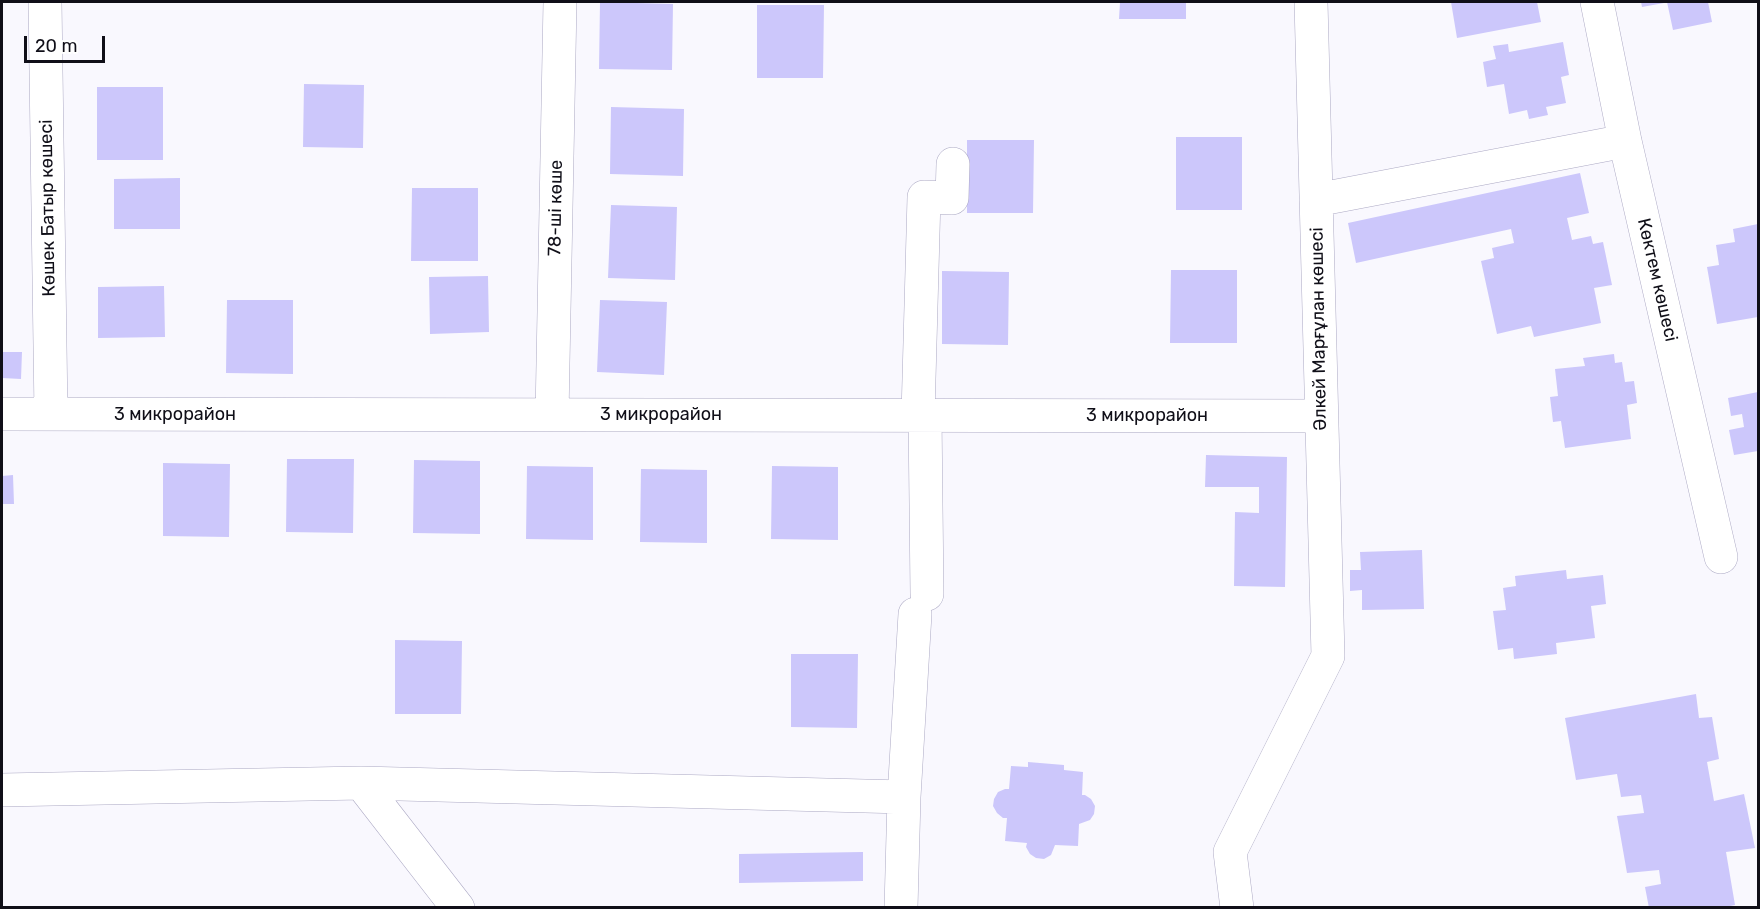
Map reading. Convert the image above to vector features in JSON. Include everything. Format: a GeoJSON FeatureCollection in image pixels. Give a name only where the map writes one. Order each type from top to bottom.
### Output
{"type":"FeatureCollection","features":[{"type":"Feature","properties":{"kind":"street","name":"Көшек Батыр көшесі"},"geometry":{"type":"LineString","coordinates":[[45,2],[51,414]]}},
{"type":"Feature","properties":{"kind":"street","name":"78-ші көше"},"geometry":{"type":"LineString","coordinates":[[552,415],[560,2]]}},
{"type":"Feature","properties":{"kind":"street","name":"Әлкей Марғұлан көшесі"},"geometry":{"type":"LineString","coordinates":[[1237,908],[1230,852],[1328,656],[1311,2]]}},
{"type":"Feature","properties":{"kind":"street","name":"Көктем көшесі"},"geometry":{"type":"LineString","coordinates":[[1597,2],[1625,141],[1721,557]]}},
{"type":"Feature","properties":{"kind":"street"},"geometry":{"type":"LineString","coordinates":[[1316,200],[1625,141]]}},
{"type":"Feature","properties":{"kind":"street"},"geometry":{"type":"LineString","coordinates":[[901,908],[904,797],[921,604],[924,197],[952,198],[953,164]]}},
{"type":"Feature","properties":{"kind":"street","name":"3 микрорайон"},"geometry":{"type":"LineString","coordinates":[[2,414],[1321,416]]}},
{"type":"Feature","properties":{"kind":"street"},"geometry":{"type":"LineString","coordinates":[[2,790],[361,783],[904,797]]}},
{"type":"Feature","properties":{"kind":"street"},"geometry":{"type":"LineString","coordinates":[[361,783],[458,908]]}},
{"type":"Feature","properties":{"kind":"building"},"geometry":{"type":"Polygon","coordinates":[[[600,2],[673,4],[672,70],[599,69],[600,2]]]}},
{"type":"Feature","properties":{"kind":"building"},"geometry":{"type":"Polygon","coordinates":[[[1120,2],[1186,2],[1186,19],[1119,19],[1120,2]]]}},
{"type":"Feature","properties":{"kind":"building"},"geometry":{"type":"Polygon","coordinates":[[[1451,2],[1537,2],[1541,22],[1457,38],[1451,2]]]}},
{"type":"Feature","properties":{"kind":"building"},"geometry":{"type":"Polygon","coordinates":[[[1641,2],[1664,2],[1664,3],[1642,7],[1641,2]]]}},
{"type":"Feature","properties":{"kind":"building"},"geometry":{"type":"Polygon","coordinates":[[[1667,2],[1708,2],[1712,22],[1673,30],[1667,2]]]}},
{"type":"Feature","properties":{"kind":"building"},"geometry":{"type":"Polygon","coordinates":[[[757,5],[824,5],[823,78],[757,78],[757,5]]]}},
{"type":"Feature","properties":{"kind":"building"},"geometry":{"type":"Polygon","coordinates":[[[1563,42],[1569,75],[1561,77],[1566,103],[1546,107],[1548,115],[1529,119],[1527,110],[1509,114],[1504,84],[1487,87],[1483,62],[1496,59],[1493,46],[1508,44],[1509,52],[1563,42]]]}},
{"type":"Feature","properties":{"kind":"building"},"geometry":{"type":"Polygon","coordinates":[[[304,84],[364,85],[363,148],[303,147],[304,84]]]}},
{"type":"Feature","properties":{"kind":"building"},"geometry":{"type":"Polygon","coordinates":[[[97,87],[163,87],[163,160],[97,160],[97,87]]]}},
{"type":"Feature","properties":{"kind":"building"},"geometry":{"type":"Polygon","coordinates":[[[611,107],[684,109],[683,176],[610,174],[611,107]]]}},
{"type":"Feature","properties":{"kind":"building"},"geometry":{"type":"Polygon","coordinates":[[[1176,137],[1242,137],[1242,210],[1176,210],[1176,137]]]}},
{"type":"Feature","properties":{"kind":"building"},"geometry":{"type":"Polygon","coordinates":[[[967,140],[1034,140],[1033,213],[967,213],[967,140]]]}},
{"type":"Feature","properties":{"kind":"building"},"geometry":{"type":"Polygon","coordinates":[[[1580,173],[1589,213],[1567,218],[1572,240],[1591,236],[1593,244],[1603,242],[1612,285],[1594,288],[1601,323],[1534,337],[1531,326],[1497,334],[1481,261],[1494,258],[1492,248],[1514,243],[1511,229],[1356,263],[1348,223],[1580,173]]]}},
{"type":"Feature","properties":{"kind":"building"},"geometry":{"type":"Polygon","coordinates":[[[180,178],[180,229],[114,229],[114,179],[180,178]]]}},
{"type":"Feature","properties":{"kind":"building"},"geometry":{"type":"Polygon","coordinates":[[[412,188],[478,188],[478,261],[411,261],[412,188]]]}},
{"type":"Feature","properties":{"kind":"building"},"geometry":{"type":"Polygon","coordinates":[[[611,205],[677,207],[675,280],[608,278],[611,205]]]}},
{"type":"Feature","properties":{"kind":"building"},"geometry":{"type":"Polygon","coordinates":[[[1758,224],[1758,317],[1717,324],[1707,267],[1719,265],[1716,245],[1735,242],[1733,229],[1758,224]]]}},
{"type":"Feature","properties":{"kind":"building"},"geometry":{"type":"Polygon","coordinates":[[[1171,270],[1237,270],[1237,343],[1170,343],[1171,270]]]}},
{"type":"Feature","properties":{"kind":"building"},"geometry":{"type":"Polygon","coordinates":[[[942,271],[1009,272],[1008,345],[942,344],[942,271]]]}},
{"type":"Feature","properties":{"kind":"building"},"geometry":{"type":"Polygon","coordinates":[[[488,276],[489,332],[430,334],[429,277],[488,276]]]}},
{"type":"Feature","properties":{"kind":"building"},"geometry":{"type":"Polygon","coordinates":[[[164,286],[165,337],[98,338],[98,287],[164,286]]]}},
{"type":"Feature","properties":{"kind":"building"},"geometry":{"type":"Polygon","coordinates":[[[227,300],[293,300],[293,374],[226,373],[227,300]]]}},
{"type":"Feature","properties":{"kind":"building"},"geometry":{"type":"Polygon","coordinates":[[[600,300],[667,302],[664,375],[597,372],[600,300]]]}},
{"type":"Feature","properties":{"kind":"building"},"geometry":{"type":"Polygon","coordinates":[[[2,352],[22,352],[21,379],[2,378],[2,352]]]}},
{"type":"Feature","properties":{"kind":"building"},"geometry":{"type":"Polygon","coordinates":[[[1614,354],[1615,363],[1622,362],[1625,382],[1634,381],[1637,403],[1627,405],[1631,439],[1565,448],[1561,421],[1553,422],[1550,397],[1558,396],[1555,369],[1585,366],[1583,358],[1614,354]]]}},
{"type":"Feature","properties":{"kind":"building"},"geometry":{"type":"Polygon","coordinates":[[[1758,392],[1758,451],[1734,455],[1729,430],[1744,427],[1742,414],[1731,416],[1728,398],[1758,392]]]}},
{"type":"Feature","properties":{"kind":"building"},"geometry":{"type":"Polygon","coordinates":[[[1206,455],[1287,457],[1285,587],[1234,586],[1235,512],[1259,513],[1259,487],[1205,487],[1206,455]]]}},
{"type":"Feature","properties":{"kind":"building"},"geometry":{"type":"Polygon","coordinates":[[[287,459],[354,459],[353,533],[286,532],[287,459]]]}},
{"type":"Feature","properties":{"kind":"building"},"geometry":{"type":"Polygon","coordinates":[[[414,460],[480,461],[480,534],[413,533],[414,460]]]}},
{"type":"Feature","properties":{"kind":"building"},"geometry":{"type":"Polygon","coordinates":[[[163,463],[230,464],[229,537],[163,536],[163,463]]]}},
{"type":"Feature","properties":{"kind":"building"},"geometry":{"type":"Polygon","coordinates":[[[527,466],[593,467],[593,540],[526,539],[527,466]]]}},
{"type":"Feature","properties":{"kind":"building"},"geometry":{"type":"Polygon","coordinates":[[[772,466],[838,467],[838,540],[771,539],[772,466]]]}},
{"type":"Feature","properties":{"kind":"building"},"geometry":{"type":"Polygon","coordinates":[[[641,469],[707,470],[707,543],[640,542],[641,469]]]}},
{"type":"Feature","properties":{"kind":"building"},"geometry":{"type":"Polygon","coordinates":[[[13,475],[14,504],[2,504],[2,476],[13,475]]]}},
{"type":"Feature","properties":{"kind":"building"},"geometry":{"type":"Polygon","coordinates":[[[1422,550],[1424,609],[1362,610],[1362,590],[1350,591],[1350,570],[1361,570],[1360,552],[1422,550]]]}},
{"type":"Feature","properties":{"kind":"building"},"geometry":{"type":"Polygon","coordinates":[[[1566,570],[1567,579],[1603,575],[1606,604],[1591,606],[1595,638],[1556,643],[1557,654],[1514,659],[1513,648],[1498,650],[1493,611],[1506,610],[1503,588],[1516,586],[1515,576],[1566,570]]]}},
{"type":"Feature","properties":{"kind":"building"},"geometry":{"type":"Polygon","coordinates":[[[395,640],[462,641],[461,714],[395,714],[395,640]]]}},
{"type":"Feature","properties":{"kind":"building"},"geometry":{"type":"Polygon","coordinates":[[[791,654],[858,654],[857,728],[791,727],[791,654]]]}},
{"type":"Feature","properties":{"kind":"building"},"geometry":{"type":"Polygon","coordinates":[[[1696,694],[1699,718],[1712,717],[1719,759],[1707,762],[1714,801],[1744,794],[1755,848],[1726,852],[1735,905],[1720,908],[1649,908],[1645,887],[1661,884],[1659,870],[1627,873],[1617,816],[1644,813],[1641,795],[1621,797],[1617,774],[1576,780],[1565,718],[1696,694]]]}},
{"type":"Feature","properties":{"kind":"building"},"geometry":{"type":"Polygon","coordinates":[[[1028,762],[1064,765],[1064,770],[1083,772],[1082,795],[1091,799],[1095,806],[1090,820],[1079,824],[1078,846],[1055,845],[1051,855],[1044,859],[1030,854],[1026,847],[1027,843],[1005,841],[1007,818],[997,813],[993,806],[998,792],[1009,789],[1011,766],[1028,767],[1028,762]]]}},
{"type":"Feature","properties":{"kind":"building"},"geometry":{"type":"Polygon","coordinates":[[[863,852],[863,881],[739,883],[739,854],[863,852]]]}}]}
